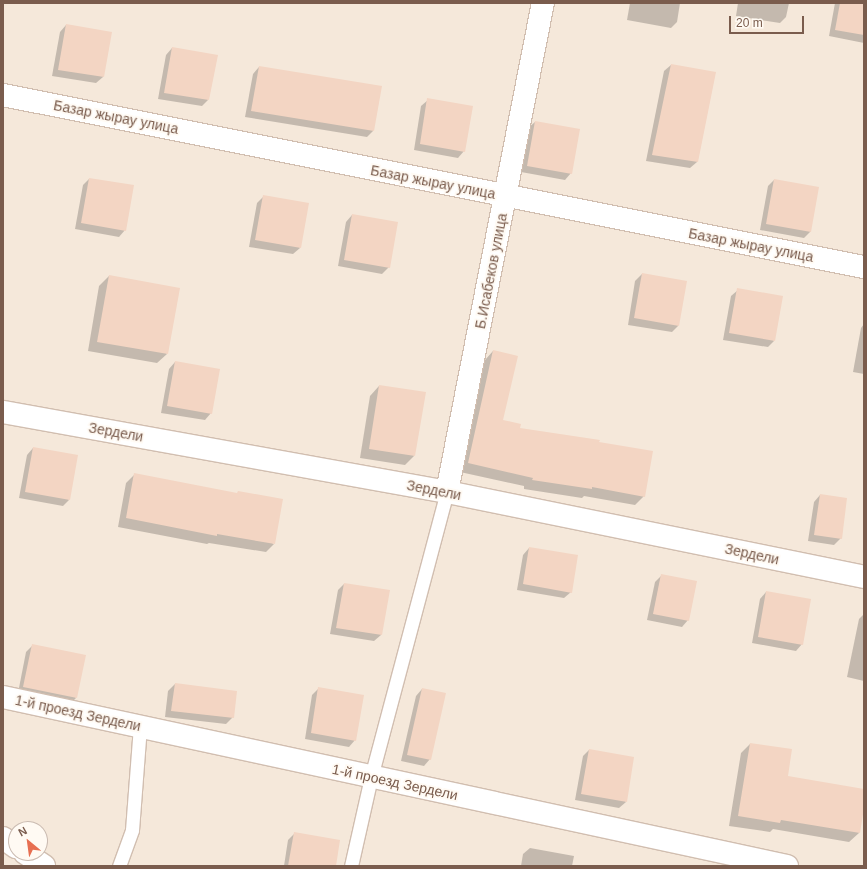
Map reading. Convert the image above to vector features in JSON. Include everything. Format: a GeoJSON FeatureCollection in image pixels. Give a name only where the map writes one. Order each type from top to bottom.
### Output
{"type":"FeatureCollection","features":[{"type":"Feature","properties":{"kind":"street","name":"Б.Исабеков улица"},"geometry":{"type":"LineString","coordinates":[[447,492],[543,3]]}},
{"type":"Feature","properties":{"kind":"street","name":"Базар жырау улица"},"geometry":{"type":"LineString","coordinates":[[3,95],[864,267]]}},
{"type":"Feature","properties":{"kind":"street","name":"Зердели"},"geometry":{"type":"LineString","coordinates":[[3,412],[447,492],[864,577]]}},
{"type":"Feature","properties":{"kind":"street","name":"1-й проезд Зердели"},"geometry":{"type":"LineString","coordinates":[[3,697],[787,866]]}},
{"type":"Feature","properties":{"kind":"lane"},"geometry":{"type":"LineString","coordinates":[[352,866],[371,777],[447,492]]}},
{"type":"Feature","properties":{"kind":"lane"},"geometry":{"type":"LineString","coordinates":[[119,866],[132,830],[140,727]]}},
{"type":"Feature","properties":{"kind":"shaded area"},"geometry":{"type":"Polygon","coordinates":[[[3,3],[864,3],[864,866],[3,866],[3,3]]]}},
{"type":"Feature","properties":{"kind":"building"},"geometry":{"type":"Polygon","coordinates":[[[840,3],[864,3],[864,35],[835,30],[840,3]]]}},
{"type":"Feature","properties":{"kind":"building"},"geometry":{"type":"Polygon","coordinates":[[[66,24],[112,32],[104,77],[58,70],[66,24]]]}},
{"type":"Feature","properties":{"kind":"building"},"geometry":{"type":"Polygon","coordinates":[[[172,47],[218,55],[209,100],[164,93],[172,47]]]}},
{"type":"Feature","properties":{"kind":"building"},"geometry":{"type":"Polygon","coordinates":[[[671,64],[716,72],[698,162],[652,155],[671,64]]]}},
{"type":"Feature","properties":{"kind":"building"},"geometry":{"type":"Polygon","coordinates":[[[259,66],[382,86],[374,131],[251,111],[259,66]]]}},
{"type":"Feature","properties":{"kind":"building"},"geometry":{"type":"Polygon","coordinates":[[[427,98],[473,106],[465,152],[420,144],[427,98]]]}},
{"type":"Feature","properties":{"kind":"building"},"geometry":{"type":"Polygon","coordinates":[[[535,121],[580,129],[572,174],[527,166],[535,121]]]}},
{"type":"Feature","properties":{"kind":"building"},"geometry":{"type":"Polygon","coordinates":[[[89,178],[134,185],[126,231],[81,223],[89,178]]]}},
{"type":"Feature","properties":{"kind":"building"},"geometry":{"type":"Polygon","coordinates":[[[774,179],[819,187],[811,232],[766,224],[774,179]]]}},
{"type":"Feature","properties":{"kind":"building"},"geometry":{"type":"Polygon","coordinates":[[[263,195],[309,203],[301,248],[255,240],[263,195]]]}},
{"type":"Feature","properties":{"kind":"building"},"geometry":{"type":"Polygon","coordinates":[[[352,214],[398,222],[390,268],[344,260],[352,214]]]}},
{"type":"Feature","properties":{"kind":"building"},"geometry":{"type":"Polygon","coordinates":[[[642,273],[687,281],[679,326],[634,318],[642,273]]]}},
{"type":"Feature","properties":{"kind":"building"},"geometry":{"type":"Polygon","coordinates":[[[109,275],[180,288],[168,354],[97,342],[109,275]]]}},
{"type":"Feature","properties":{"kind":"building"},"geometry":{"type":"Polygon","coordinates":[[[737,288],[783,296],[775,341],[729,333],[737,288]]]}},
{"type":"Feature","properties":{"kind":"building"},"geometry":{"type":"Polygon","coordinates":[[[493,350],[518,356],[503,420],[521,424],[520,428],[600,440],[599,442],[653,451],[645,497],[592,487],[592,489],[532,480],[533,478],[468,463],[493,350]]]}},
{"type":"Feature","properties":{"kind":"building"},"geometry":{"type":"Polygon","coordinates":[[[175,361],[220,369],[212,414],[167,406],[175,361]]]}},
{"type":"Feature","properties":{"kind":"building"},"geometry":{"type":"Polygon","coordinates":[[[379,385],[426,392],[415,456],[369,449],[379,385]]]}},
{"type":"Feature","properties":{"kind":"building"},"geometry":{"type":"Polygon","coordinates":[[[33,447],[78,455],[70,500],[25,492],[33,447]]]}},
{"type":"Feature","properties":{"kind":"building"},"geometry":{"type":"Polygon","coordinates":[[[134,473],[237,493],[238,491],[283,499],[275,544],[217,534],[217,536],[126,518],[134,473]]]}},
{"type":"Feature","properties":{"kind":"building"},"geometry":{"type":"Polygon","coordinates":[[[820,494],[847,498],[842,539],[814,535],[820,494]]]}},
{"type":"Feature","properties":{"kind":"building"},"geometry":{"type":"Polygon","coordinates":[[[529,547],[578,555],[572,593],[523,584],[529,547]]]}},
{"type":"Feature","properties":{"kind":"building"},"geometry":{"type":"Polygon","coordinates":[[[661,574],[697,581],[689,621],[653,614],[661,574]]]}},
{"type":"Feature","properties":{"kind":"building"},"geometry":{"type":"Polygon","coordinates":[[[344,583],[390,590],[382,635],[336,628],[344,583]]]}},
{"type":"Feature","properties":{"kind":"building"},"geometry":{"type":"Polygon","coordinates":[[[766,591],[811,599],[803,645],[758,637],[766,591]]]}},
{"type":"Feature","properties":{"kind":"building"},"geometry":{"type":"Polygon","coordinates":[[[32,644],[86,655],[77,698],[23,687],[32,644]]]}},
{"type":"Feature","properties":{"kind":"building"},"geometry":{"type":"Polygon","coordinates":[[[175,683],[237,691],[234,718],[171,711],[175,683]]]}},
{"type":"Feature","properties":{"kind":"building"},"geometry":{"type":"Polygon","coordinates":[[[318,687],[364,695],[356,741],[311,733],[318,687]]]}},
{"type":"Feature","properties":{"kind":"building"},"geometry":{"type":"Polygon","coordinates":[[[422,688],[446,693],[431,760],[407,755],[422,688]]]}},
{"type":"Feature","properties":{"kind":"building"},"geometry":{"type":"Polygon","coordinates":[[[750,743],[792,749],[788,776],[864,789],[864,808],[860,833],[781,820],[780,823],[738,816],[750,743]]]}},
{"type":"Feature","properties":{"kind":"building"},"geometry":{"type":"Polygon","coordinates":[[[589,749],[634,757],[627,802],[581,794],[589,749]]]}},
{"type":"Feature","properties":{"kind":"building"},"geometry":{"type":"Polygon","coordinates":[[[294,832],[340,840],[336,866],[288,866],[294,832]]]}}]}
